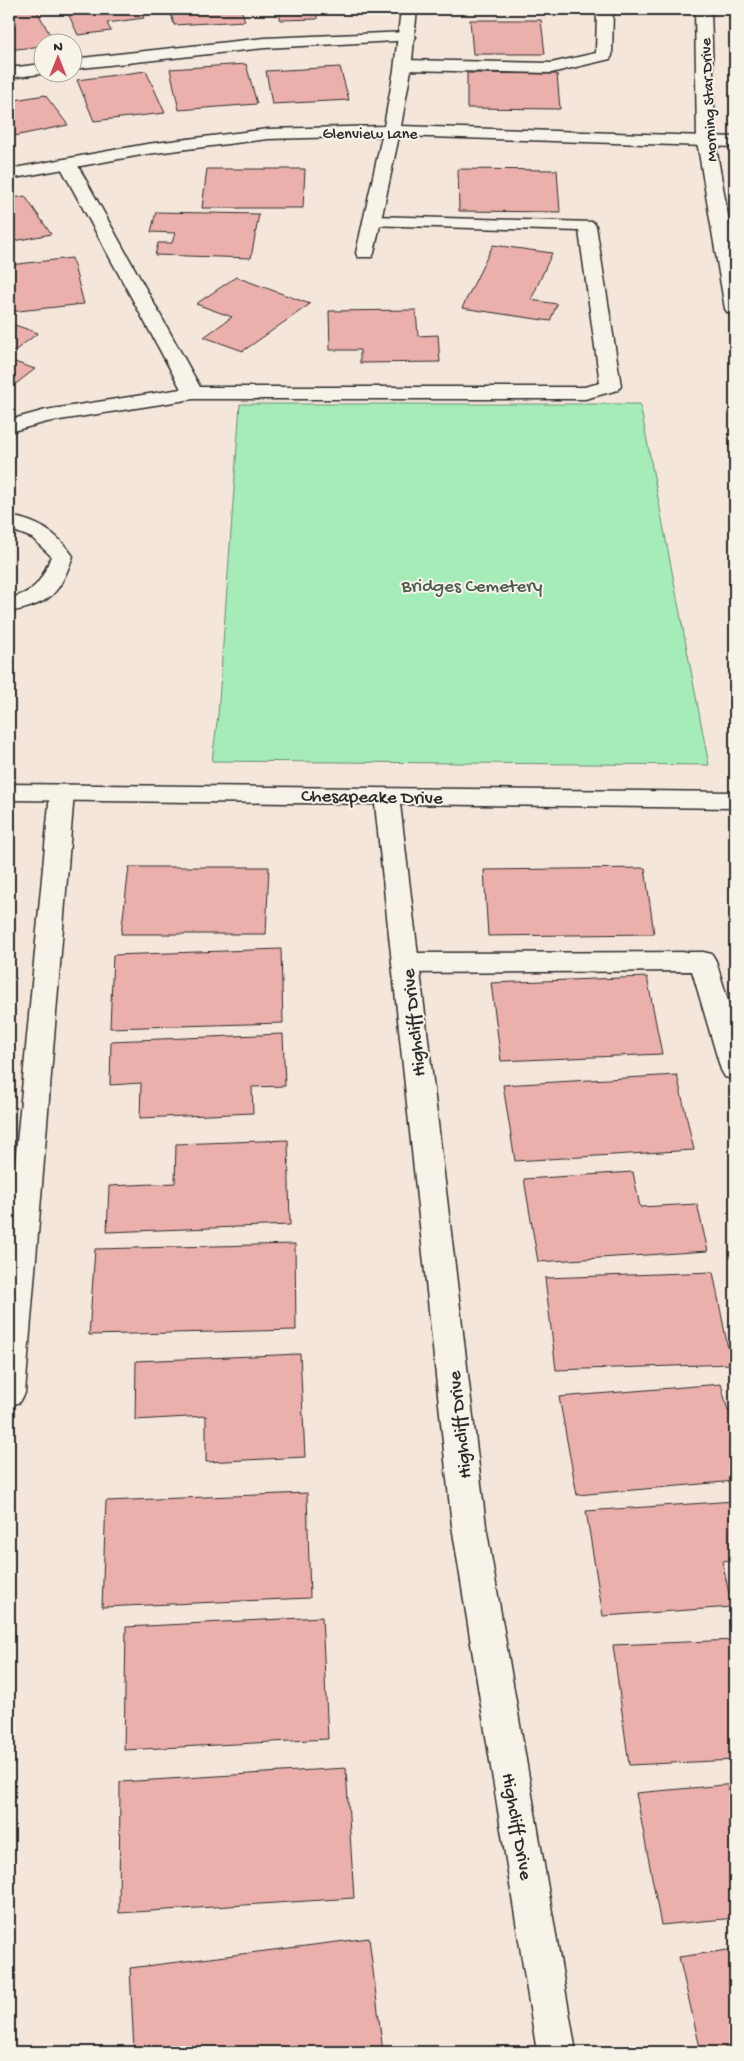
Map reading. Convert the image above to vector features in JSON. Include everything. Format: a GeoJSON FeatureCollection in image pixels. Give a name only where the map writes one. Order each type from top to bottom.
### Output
{"type":"FeatureCollection","features":[{"type":"Feature","properties":{"kind":"street"},"geometry":{"type":"LineString","coordinates":[[365,253],[392,131],[408,37],[409,9]]}},
{"type":"Feature","properties":{"kind":"street"},"geometry":{"type":"LineString","coordinates":[[403,64],[551,68],[604,56],[606,9]]}},
{"type":"Feature","properties":{"kind":"street","name":"Morning Star Drive"},"geometry":{"type":"LineString","coordinates":[[702,9],[706,141],[735,309]]}},
{"type":"Feature","properties":{"kind":"street"},"geometry":{"type":"LineString","coordinates":[[82,63],[265,43],[408,37]]}},
{"type":"Feature","properties":{"kind":"street"},"geometry":{"type":"LineString","coordinates":[[9,73],[32,70]]}},
{"type":"Feature","properties":{"kind":"street","name":"Glenview Lane"},"geometry":{"type":"LineString","coordinates":[[9,174],[147,149],[268,134],[392,131],[735,142]]}},
{"type":"Feature","properties":{"kind":"street"},"geometry":{"type":"LineString","coordinates":[[68,164],[193,393]]}},
{"type":"Feature","properties":{"kind":"street"},"geometry":{"type":"LineString","coordinates":[[9,426],[46,416],[193,393],[584,393],[611,386],[587,226],[372,221]]}},
{"type":"Feature","properties":{"kind":"street"},"geometry":{"type":"LineString","coordinates":[[9,523],[21,524],[47,536],[62,556],[52,583],[30,601],[9,605]]}},
{"type":"Feature","properties":{"kind":"street","name":"Chesapeake Drive"},"geometry":{"type":"LineString","coordinates":[[9,792],[735,800]]}},
{"type":"Feature","properties":{"kind":"street"},"geometry":{"type":"LineString","coordinates":[[9,1393],[62,793]]}},
{"type":"Feature","properties":{"kind":"street","name":"Highcliff Drive"},"geometry":{"type":"LineString","coordinates":[[386,795],[469,1526],[557,2052]]}},
{"type":"Feature","properties":{"kind":"street"},"geometry":{"type":"LineString","coordinates":[[405,963],[703,961],[735,1070]]}},
{"type":"Feature","properties":{"kind":"green space","name":"Bridges Cemetery"},"geometry":{"type":"Polygon","coordinates":[[[240,404],[640,404],[709,765],[212,761],[218,715],[240,404]]]}},
{"type":"Feature","properties":{"kind":"building"},"geometry":{"type":"Polygon","coordinates":[[[36,9],[49,32],[32,32],[32,47],[9,50],[9,10],[36,9]]]}},
{"type":"Feature","properties":{"kind":"building"},"geometry":{"type":"Polygon","coordinates":[[[66,9],[139,9],[144,18],[107,23],[111,31],[82,35],[82,32],[77,32],[66,9]]]}},
{"type":"Feature","properties":{"kind":"building"},"geometry":{"type":"Polygon","coordinates":[[[170,9],[241,9],[245,21],[174,25],[170,9]]]}},
{"type":"Feature","properties":{"kind":"building"},"geometry":{"type":"Polygon","coordinates":[[[280,9],[317,9],[317,19],[280,20],[280,9]]]}},
{"type":"Feature","properties":{"kind":"building"},"geometry":{"type":"Polygon","coordinates":[[[470,20],[541,20],[545,54],[473,54],[470,20]]]}},
{"type":"Feature","properties":{"kind":"building"},"geometry":{"type":"Polygon","coordinates":[[[246,64],[257,104],[179,110],[170,69],[246,64]]]}},
{"type":"Feature","properties":{"kind":"building"},"geometry":{"type":"Polygon","coordinates":[[[340,67],[349,100],[272,104],[266,71],[340,67]]]}},
{"type":"Feature","properties":{"kind":"building"},"geometry":{"type":"Polygon","coordinates":[[[146,71],[165,113],[94,121],[78,82],[82,82],[82,79],[146,71]]]}},
{"type":"Feature","properties":{"kind":"building"},"geometry":{"type":"Polygon","coordinates":[[[467,73],[557,74],[560,109],[467,108],[467,73]]]}},
{"type":"Feature","properties":{"kind":"building"},"geometry":{"type":"Polygon","coordinates":[[[45,95],[68,125],[9,137],[9,101],[45,95]]]}},
{"type":"Feature","properties":{"kind":"building"},"geometry":{"type":"Polygon","coordinates":[[[207,169],[305,169],[303,208],[202,208],[207,169]]]}},
{"type":"Feature","properties":{"kind":"building"},"geometry":{"type":"Polygon","coordinates":[[[458,169],[557,170],[560,212],[459,211],[458,169]]]}},
{"type":"Feature","properties":{"kind":"building"},"geometry":{"type":"Polygon","coordinates":[[[25,196],[51,234],[9,242],[9,199],[25,196]]]}},
{"type":"Feature","properties":{"kind":"building"},"geometry":{"type":"Polygon","coordinates":[[[156,212],[259,214],[251,258],[155,255],[158,243],[172,243],[175,233],[151,232],[156,212]]]}},
{"type":"Feature","properties":{"kind":"building"},"geometry":{"type":"Polygon","coordinates":[[[493,245],[552,253],[531,300],[557,304],[550,321],[462,308],[493,245]]]}},
{"type":"Feature","properties":{"kind":"building"},"geometry":{"type":"Polygon","coordinates":[[[72,258],[84,304],[9,312],[9,265],[72,258]]]}},
{"type":"Feature","properties":{"kind":"building"},"geometry":{"type":"Polygon","coordinates":[[[236,277],[310,304],[243,351],[204,337],[232,317],[196,304],[236,277]]]}},
{"type":"Feature","properties":{"kind":"building"},"geometry":{"type":"Polygon","coordinates":[[[416,310],[418,336],[438,335],[440,362],[360,363],[360,350],[330,350],[329,311],[416,310]]]}},
{"type":"Feature","properties":{"kind":"building"},"geometry":{"type":"Polygon","coordinates":[[[9,323],[38,333],[9,355],[9,323]]]}},
{"type":"Feature","properties":{"kind":"building"},"geometry":{"type":"Polygon","coordinates":[[[9,360],[35,369],[13,386],[9,384],[9,360]]]}},
{"type":"Feature","properties":{"kind":"building"},"geometry":{"type":"Polygon","coordinates":[[[129,867],[269,867],[266,934],[121,934],[129,867]]]}},
{"type":"Feature","properties":{"kind":"building"},"geometry":{"type":"Polygon","coordinates":[[[645,868],[654,934],[488,936],[484,870],[645,868]]]}},
{"type":"Feature","properties":{"kind":"building"},"geometry":{"type":"Polygon","coordinates":[[[281,949],[283,1023],[110,1028],[113,955],[281,949]]]}},
{"type":"Feature","properties":{"kind":"building"},"geometry":{"type":"Polygon","coordinates":[[[647,977],[662,1054],[501,1061],[491,983],[647,977]]]}},
{"type":"Feature","properties":{"kind":"building"},"geometry":{"type":"Polygon","coordinates":[[[283,1034],[285,1086],[252,1087],[253,1113],[140,1118],[141,1083],[110,1085],[111,1041],[283,1034]]]}},
{"type":"Feature","properties":{"kind":"building"},"geometry":{"type":"Polygon","coordinates":[[[677,1075],[694,1150],[515,1161],[503,1085],[677,1075]]]}},
{"type":"Feature","properties":{"kind":"building"},"geometry":{"type":"Polygon","coordinates":[[[288,1140],[290,1225],[107,1232],[109,1186],[175,1183],[176,1144],[288,1140]]]}},
{"type":"Feature","properties":{"kind":"building"},"geometry":{"type":"Polygon","coordinates":[[[633,1172],[640,1207],[697,1204],[708,1251],[538,1262],[524,1179],[633,1172]]]}},
{"type":"Feature","properties":{"kind":"building"},"geometry":{"type":"Polygon","coordinates":[[[295,1244],[296,1330],[89,1335],[95,1249],[295,1244]]]}},
{"type":"Feature","properties":{"kind":"building"},"geometry":{"type":"Polygon","coordinates":[[[713,1272],[731,1364],[556,1370],[545,1278],[713,1272]]]}},
{"type":"Feature","properties":{"kind":"building"},"geometry":{"type":"Polygon","coordinates":[[[300,1354],[305,1457],[206,1462],[206,1416],[135,1420],[136,1361],[300,1354]]]}},
{"type":"Feature","properties":{"kind":"building"},"geometry":{"type":"Polygon","coordinates":[[[721,1384],[728,1411],[735,1410],[735,1481],[577,1495],[559,1397],[721,1384]]]}},
{"type":"Feature","properties":{"kind":"building"},"geometry":{"type":"Polygon","coordinates":[[[307,1493],[310,1598],[102,1607],[106,1501],[307,1493]]]}},
{"type":"Feature","properties":{"kind":"building"},"geometry":{"type":"Polygon","coordinates":[[[735,1501],[735,1560],[722,1561],[732,1607],[603,1616],[586,1511],[735,1501]]]}},
{"type":"Feature","properties":{"kind":"building"},"geometry":{"type":"Polygon","coordinates":[[[322,1617],[328,1739],[124,1750],[126,1627],[322,1617]]]}},
{"type":"Feature","properties":{"kind":"building"},"geometry":{"type":"Polygon","coordinates":[[[735,1640],[735,1760],[629,1765],[613,1645],[735,1640]]]}},
{"type":"Feature","properties":{"kind":"building"},"geometry":{"type":"Polygon","coordinates":[[[346,1768],[354,1898],[119,1913],[120,1782],[346,1768]]]}},
{"type":"Feature","properties":{"kind":"building"},"geometry":{"type":"Polygon","coordinates":[[[735,1784],[735,1918],[661,1925],[636,1793],[735,1784]]]}},
{"type":"Feature","properties":{"kind":"building"},"geometry":{"type":"Polygon","coordinates":[[[369,1938],[383,2052],[134,2052],[130,1968],[369,1938]]]}},
{"type":"Feature","properties":{"kind":"building"},"geometry":{"type":"Polygon","coordinates":[[[735,1949],[735,2052],[701,2052],[679,1957],[735,1949]]]}}]}
